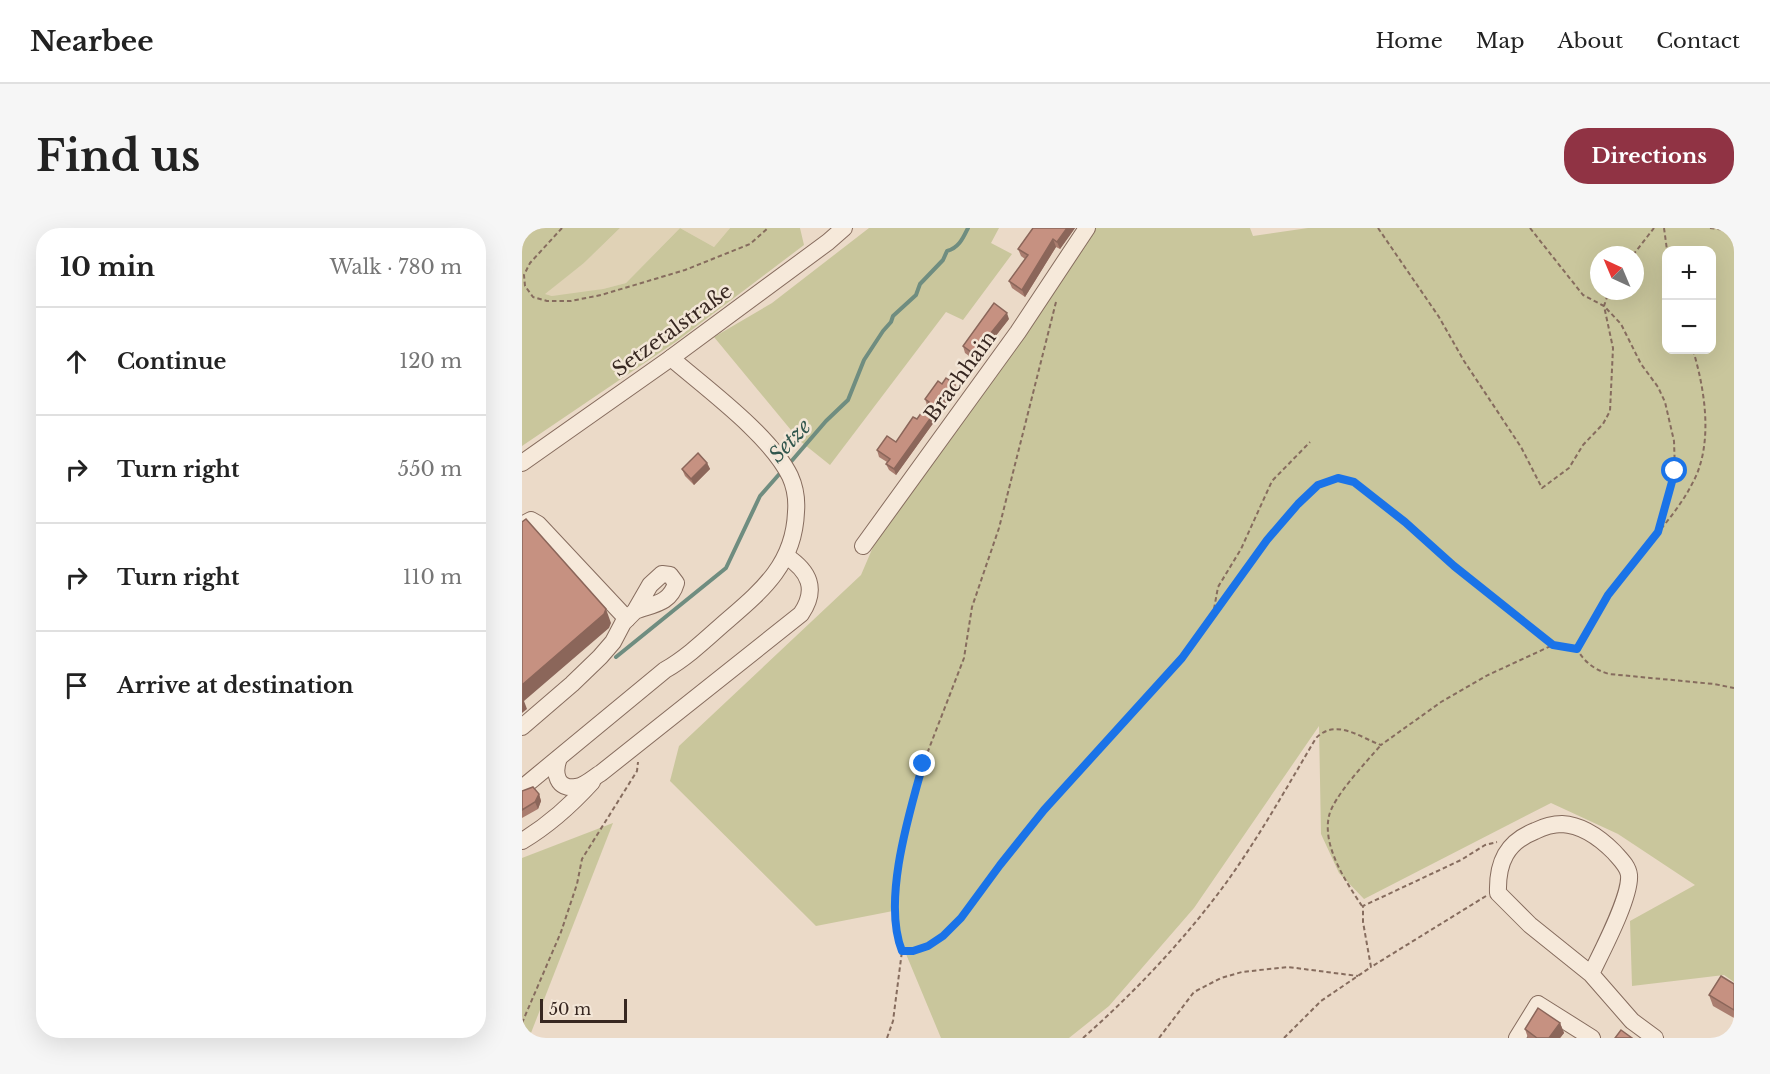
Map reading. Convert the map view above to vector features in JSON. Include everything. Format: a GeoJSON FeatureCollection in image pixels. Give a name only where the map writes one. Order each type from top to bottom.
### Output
{"type":"FeatureCollection","features":[{"type":"Feature","properties":{"kind":"street","name":"Setzetalstraße"},"geometry":{"type":"LineString","coordinates":[[522,463],[671,358],[844,228]]}},
{"type":"Feature","properties":{"kind":"street","name":"Brachhain"},"geometry":{"type":"LineString","coordinates":[[864,546],[1018,332],[1087,228]]}},
{"type":"Feature","properties":{"kind":"street"},"geometry":{"type":"LineString","coordinates":[[522,788],[665,670],[682,660],[742,608],[774,576],[786,556],[795,532],[796,500],[786,469],[751,427],[671,358]]}},
{"type":"Feature","properties":{"kind":"street"},"geometry":{"type":"LineString","coordinates":[[522,525],[531,520],[538,524],[631,615],[600,657],[522,727]]}},
{"type":"Feature","properties":{"kind":"street"},"geometry":{"type":"LineString","coordinates":[[522,841],[538,832],[571,805],[602,773],[801,614],[807,606],[810,585],[806,572],[786,556]]}},
{"type":"Feature","properties":{"kind":"street"},"geometry":{"type":"LineString","coordinates":[[522,777],[549,756],[579,739]]}},
{"type":"Feature","properties":{"kind":"street"},"geometry":{"type":"LineString","coordinates":[[559,759],[555,775],[560,783],[567,787],[579,787]]}},
{"type":"Feature","properties":{"kind":"street"},"geometry":{"type":"LineString","coordinates":[[522,832],[579,787],[602,773]]}},
{"type":"Feature","properties":{"kind":"street"},"geometry":{"type":"LineString","coordinates":[[1591,974],[1616,921],[1628,885],[1627,867],[1604,843],[1584,830],[1563,824],[1539,829],[1522,836],[1512,844],[1501,868],[1498,892],[1561,951],[1591,974],[1632,1022],[1654,1038]]}},
{"type":"Feature","properties":{"kind":"street"},"geometry":{"type":"LineString","coordinates":[[1517,1038],[1539,1004],[1589,1037]]}},
{"type":"Feature","properties":{"kind":"path"},"geometry":{"type":"LineString","coordinates":[[562,228],[530,263],[524,275],[525,286],[533,297],[547,301],[572,301],[611,292],[685,270],[726,254],[750,244],[768,228]]}},
{"type":"Feature","properties":{"kind":"path"},"geometry":{"type":"LineString","coordinates":[[1378,228],[1439,317],[1464,361],[1521,447],[1542,488],[1569,468],[1583,445],[1603,424],[1611,411],[1613,348],[1604,306],[1606,300]]}},
{"type":"Feature","properties":{"kind":"path"},"geometry":{"type":"LineString","coordinates":[[1530,228],[1583,295],[1604,306],[1613,315],[1629,337],[1641,364],[1658,387],[1670,418],[1674,441],[1675,471],[1658,532]]}},
{"type":"Feature","properties":{"kind":"path"},"geometry":{"type":"LineString","coordinates":[[1640,246],[1654,228]]}},
{"type":"Feature","properties":{"kind":"path"},"geometry":{"type":"LineString","coordinates":[[1664,228],[1666,246]]}},
{"type":"Feature","properties":{"kind":"path"},"geometry":{"type":"LineString","coordinates":[[1710,228],[1734,231]]}},
{"type":"Feature","properties":{"kind":"path"},"geometry":{"type":"LineString","coordinates":[[887,1038],[893,1021],[902,951],[897,939],[895,911],[897,876],[908,822],[936,728],[964,657],[972,607],[1005,507],[1056,301],[1049,285]]}},
{"type":"Feature","properties":{"kind":"path"},"geometry":{"type":"LineString","coordinates":[[1577,649],[1608,595],[1693,484],[1701,462],[1704,412],[1694,354]]}},
{"type":"Feature","properties":{"kind":"path"},"geometry":{"type":"LineString","coordinates":[[1213,612],[1218,587],[1241,549],[1272,481],[1310,442]]}},
{"type":"Feature","properties":{"kind":"path"},"geometry":{"type":"LineString","coordinates":[[902,951],[913,951],[928,946],[943,936],[961,918],[1044,810],[1182,658],[1267,540],[1318,485],[1338,478],[1354,482],[1553,645],[1577,649]]}},
{"type":"Feature","properties":{"kind":"path"},"geometry":{"type":"LineString","coordinates":[[1371,967],[1363,922],[1363,906],[1351,889],[1333,850],[1328,818],[1334,804],[1381,745],[1467,686],[1553,645]]}},
{"type":"Feature","properties":{"kind":"path"},"geometry":{"type":"LineString","coordinates":[[1577,649],[1594,668],[1609,674],[1734,688]]}},
{"type":"Feature","properties":{"kind":"path"},"geometry":{"type":"LineString","coordinates":[[1083,1038],[1112,1013],[1179,940],[1227,882],[1316,738],[1323,731],[1345,730],[1381,745]]}},
{"type":"Feature","properties":{"kind":"path"},"geometry":{"type":"LineString","coordinates":[[522,1023],[561,932],[577,884],[582,859],[637,771],[641,741]]}},
{"type":"Feature","properties":{"kind":"path"},"geometry":{"type":"LineString","coordinates":[[1363,906],[1461,860],[1485,845],[1497,842],[1512,844]]}},
{"type":"Feature","properties":{"kind":"path"},"geometry":{"type":"LineString","coordinates":[[1284,1038],[1322,1001],[1371,967],[1477,900],[1498,892]]}},
{"type":"Feature","properties":{"kind":"path"},"geometry":{"type":"LineString","coordinates":[[1159,1038],[1194,992],[1221,978],[1242,972],[1288,967],[1358,976]]}},
{"type":"Feature","properties":{"kind":"shaded area"},"geometry":{"type":"Polygon","coordinates":[[[522,228],[620,228],[584,263],[545,294],[552,296],[603,289],[626,283],[680,228],[714,247],[730,228],[800,228],[804,245],[677,341],[522,446],[522,228]]]}},
{"type":"Feature","properties":{"kind":"shaded area"},"geometry":{"type":"Polygon","coordinates":[[[620,228],[680,228],[626,283],[572,295],[544,294],[584,263],[620,228]]]}},
{"type":"Feature","properties":{"kind":"shaded area"},"geometry":{"type":"Polygon","coordinates":[[[680,228],[730,228],[714,247],[680,228]]]}},
{"type":"Feature","properties":{"kind":"shaded area"},"geometry":{"type":"Polygon","coordinates":[[[869,228],[999,228],[991,243],[1012,254],[963,320],[946,312],[830,465],[800,441],[714,337],[772,303],[869,228]]]}},
{"type":"Feature","properties":{"kind":"shaded area"},"geometry":{"type":"Polygon","coordinates":[[[1092,228],[1250,228],[1253,236],[1308,228],[1734,228],[1734,982],[1724,975],[1632,986],[1630,921],[1695,885],[1618,834],[1551,803],[1364,899],[1339,873],[1321,834],[1319,726],[1194,908],[1109,1006],[1069,1038],[941,1038],[901,942],[893,911],[816,926],[670,781],[679,746],[861,575],[888,512],[1092,228]]]}},
{"type":"Feature","properties":{"kind":"shaded area"},"geometry":{"type":"Polygon","coordinates":[[[613,823],[529,1038],[522,1038],[522,858],[613,823]]]}},
{"type":"Feature","properties":{"kind":"building"},"geometry":{"type":"Polygon","coordinates":[[[1033,228],[1067,228],[1057,242],[1053,239],[1022,290],[1009,281],[1028,255],[1018,249],[1033,228]]]}},
{"type":"Feature","properties":{"kind":"building"},"geometry":{"type":"Polygon","coordinates":[[[994,303],[1007,313],[974,354],[963,346],[994,303]]]}},
{"type":"Feature","properties":{"kind":"building"},"geometry":{"type":"Polygon","coordinates":[[[946,378],[955,384],[894,469],[886,464],[890,459],[877,450],[887,436],[896,442],[913,417],[917,419],[929,402],[925,399],[938,381],[942,384],[946,378]]]}},
{"type":"Feature","properties":{"kind":"building"},"geometry":{"type":"Polygon","coordinates":[[[698,453],[707,463],[691,479],[682,469],[698,453]]]}},
{"type":"Feature","properties":{"kind":"building"},"geometry":{"type":"Polygon","coordinates":[[[526,519],[606,609],[604,614],[522,685],[522,522],[526,519]]]}},
{"type":"Feature","properties":{"kind":"building"},"geometry":{"type":"Polygon","coordinates":[[[533,787],[539,794],[535,802],[522,810],[522,791],[533,787]]]}},
{"type":"Feature","properties":{"kind":"building"},"geometry":{"type":"Polygon","coordinates":[[[1721,976],[1734,984],[1734,1010],[1709,995],[1721,976]]]}},
{"type":"Feature","properties":{"kind":"building"},"geometry":{"type":"Polygon","coordinates":[[[1538,1008],[1560,1023],[1549,1038],[1537,1038],[1525,1029],[1538,1008]]]}},
{"type":"Feature","properties":{"kind":"building"},"geometry":{"type":"Polygon","coordinates":[[[1621,1030],[1632,1038],[1615,1038],[1621,1030]]]}},
{"type":"Feature","properties":{"kind":"waterway","name":"Setze"},"geometry":{"type":"LineString","coordinates":[[789,464],[826,421],[848,400],[864,360],[893,316],[916,295],[920,284],[943,260],[947,251],[955,248],[968,228]]}},
{"type":"Feature","properties":{"kind":"waterway","name":"Setze"},"geometry":{"type":"LineString","coordinates":[[616,657],[726,568],[760,496],[782,471]]}},
{"type":"Feature","properties":{"kind":"route"},"geometry":{"type":"LineString","coordinates":[[923,764],[897,876],[895,911],[897,939],[902,951],[913,951],[928,946],[943,936],[961,918],[1044,810],[1182,658],[1267,540],[1318,485],[1338,478],[1354,482],[1553,645],[1577,649],[1608,595],[1658,532],[1675,471]]}}]}
